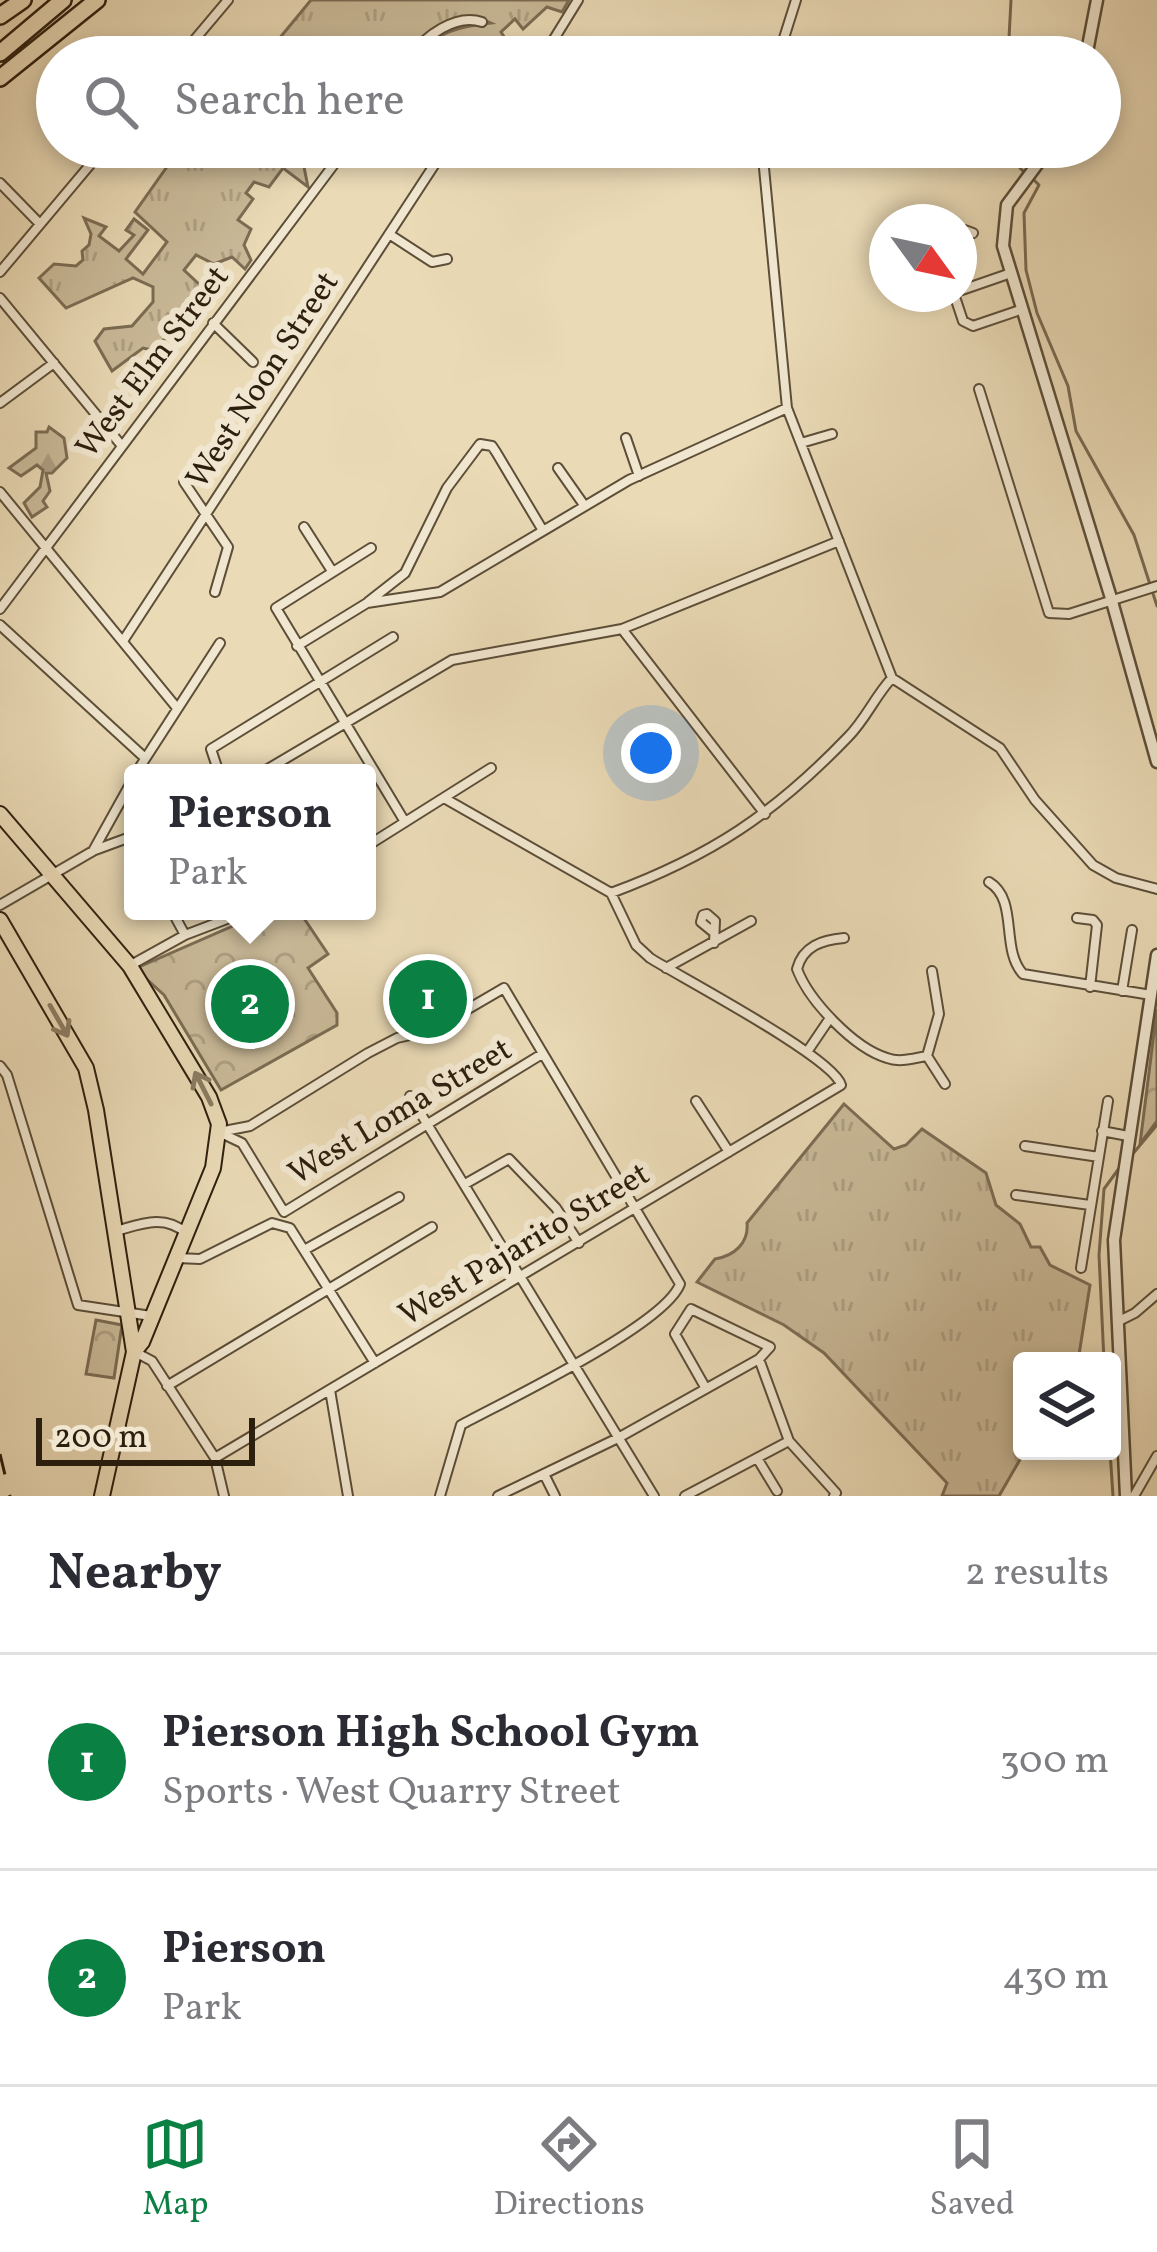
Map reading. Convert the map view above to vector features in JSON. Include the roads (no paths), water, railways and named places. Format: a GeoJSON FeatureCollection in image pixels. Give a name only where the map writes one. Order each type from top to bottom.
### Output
{"type":"FeatureCollection","features":[{"type":"Feature","properties":{"kind":"highway"},"geometry":{"type":"LineString","coordinates":[[0,16],[22,0]]}},
{"type":"Feature","properties":{"kind":"highway"},"geometry":{"type":"LineString","coordinates":[[0,53],[63,0]]}},
{"type":"Feature","properties":{"kind":"highway"},"geometry":{"type":"LineString","coordinates":[[52,36],[97,0]]}},
{"type":"Feature","properties":{"kind":"highway"},"geometry":{"type":"LineString","coordinates":[[0,78],[36,49]]}},
{"type":"Feature","properties":{"kind":"main road"},"geometry":{"type":"LineString","coordinates":[[0,814],[130,966],[209,1097],[219,1132],[213,1168],[134,1352]]}},
{"type":"Feature","properties":{"kind":"main road"},"geometry":{"type":"LineString","coordinates":[[0,920],[86,1068],[115,1231],[134,1352],[102,1496]]}},
{"type":"Feature","properties":{"kind":"street"},"geometry":{"type":"LineString","coordinates":[[198,36],[228,0]]}},
{"type":"Feature","properties":{"kind":"street"},"geometry":{"type":"LineString","coordinates":[[556,36],[578,0]]}},
{"type":"Feature","properties":{"kind":"street"},"geometry":{"type":"LineString","coordinates":[[785,36],[796,0]]}},
{"type":"Feature","properties":{"kind":"street"},"geometry":{"type":"LineString","coordinates":[[1090,36],[1097,0]]}},
{"type":"Feature","properties":{"kind":"street"},"geometry":{"type":"LineString","coordinates":[[435,36],[469,18],[482,22]]}},
{"type":"Feature","properties":{"kind":"street"},"geometry":{"type":"LineString","coordinates":[[0,272],[87,168]]}},
{"type":"Feature","properties":{"kind":"street","name":"West Elm Street"},"geometry":{"type":"LineString","coordinates":[[0,609],[331,168]]}},
{"type":"Feature","properties":{"kind":"street","name":"West Noon Street"},"geometry":{"type":"LineString","coordinates":[[123,641],[432,168]]}},
{"type":"Feature","properties":{"kind":"street"},"geometry":{"type":"LineString","coordinates":[[765,168],[787,408],[892,678],[1000,748],[1035,800],[1093,865],[1116,878],[1157,889]]}},
{"type":"Feature","properties":{"kind":"street"},"geometry":{"type":"LineString","coordinates":[[1034,168],[1007,205],[1003,246],[1112,598],[1157,762]]}},
{"type":"Feature","properties":{"kind":"street"},"geometry":{"type":"LineString","coordinates":[[0,183],[40,224]]}},
{"type":"Feature","properties":{"kind":"street"},"geometry":{"type":"LineString","coordinates":[[389,234],[432,262],[447,259]]}},
{"type":"Feature","properties":{"kind":"street"},"geometry":{"type":"LineString","coordinates":[[977,285],[1011,273]]}},
{"type":"Feature","properties":{"kind":"street"},"geometry":{"type":"LineString","coordinates":[[0,298],[122,446]]}},
{"type":"Feature","properties":{"kind":"street"},"geometry":{"type":"LineString","coordinates":[[961,312],[963,321],[973,326],[1020,310]]}},
{"type":"Feature","properties":{"kind":"street"},"geometry":{"type":"LineString","coordinates":[[213,323],[253,362]]}},
{"type":"Feature","properties":{"kind":"street"},"geometry":{"type":"LineString","coordinates":[[0,403],[54,363]]}},
{"type":"Feature","properties":{"kind":"street"},"geometry":{"type":"LineString","coordinates":[[979,389],[1045,605],[1053,615],[1157,586]]}},
{"type":"Feature","properties":{"kind":"street"},"geometry":{"type":"LineString","coordinates":[[367,603],[440,592],[584,505],[787,408]]}},
{"type":"Feature","properties":{"kind":"street"},"geometry":{"type":"LineString","coordinates":[[801,442],[832,434]]}},
{"type":"Feature","properties":{"kind":"street"},"geometry":{"type":"LineString","coordinates":[[626,438],[639,476]]}},
{"type":"Feature","properties":{"kind":"street"},"geometry":{"type":"LineString","coordinates":[[298,646],[405,573],[447,488],[476,448],[485,443],[496,452],[542,529]]}},
{"type":"Feature","properties":{"kind":"street"},"geometry":{"type":"LineString","coordinates":[[558,468],[584,505]]}},
{"type":"Feature","properties":{"kind":"street"},"geometry":{"type":"LineString","coordinates":[[184,482],[228,548],[215,592]]}},
{"type":"Feature","properties":{"kind":"street"},"geometry":{"type":"LineString","coordinates":[[0,492],[177,708]]}},
{"type":"Feature","properties":{"kind":"street"},"geometry":{"type":"LineString","coordinates":[[304,527],[332,571]]}},
{"type":"Feature","properties":{"kind":"street"},"geometry":{"type":"LineString","coordinates":[[276,764],[458,657],[622,629],[839,541]]}},
{"type":"Feature","properties":{"kind":"street"},"geometry":{"type":"LineString","coordinates":[[370,764],[276,608],[371,548]]}},
{"type":"Feature","properties":{"kind":"street"},"geometry":{"type":"LineString","coordinates":[[0,625],[145,758]]}},
{"type":"Feature","properties":{"kind":"street"},"geometry":{"type":"LineString","coordinates":[[622,629],[765,814]]}},
{"type":"Feature","properties":{"kind":"street"},"geometry":{"type":"LineString","coordinates":[[215,764],[210,753],[218,745],[393,637]]}},
{"type":"Feature","properties":{"kind":"street"},"geometry":{"type":"LineString","coordinates":[[142,764],[220,643]]}},
{"type":"Feature","properties":{"kind":"street"},"geometry":{"type":"LineString","coordinates":[[611,893],[690,862],[765,814],[846,740],[892,678]]}},
{"type":"Feature","properties":{"kind":"street"},"geometry":{"type":"LineString","coordinates":[[376,840],[491,768]]}},
{"type":"Feature","properties":{"kind":"street"},"geometry":{"type":"LineString","coordinates":[[376,774],[404,822]]}},
{"type":"Feature","properties":{"kind":"street"},"geometry":{"type":"LineString","coordinates":[[93,851],[124,796]]}},
{"type":"Feature","properties":{"kind":"street"},"geometry":{"type":"LineString","coordinates":[[444,798],[611,893],[636,945],[807,1052],[830,1018]]}},
{"type":"Feature","properties":{"kind":"street"},"geometry":{"type":"LineString","coordinates":[[0,905],[93,851],[124,841]]}},
{"type":"Feature","properties":{"kind":"street"},"geometry":{"type":"LineString","coordinates":[[989,882],[1002,893],[1018,969],[1030,977],[1151,994]]}},
{"type":"Feature","properties":{"kind":"street"},"geometry":{"type":"LineString","coordinates":[[1077,918],[1097,925],[1090,987]]}},
{"type":"Feature","properties":{"kind":"street"},"geometry":{"type":"LineString","coordinates":[[177,920],[185,935]]}},
{"type":"Feature","properties":{"kind":"street"},"geometry":{"type":"LineString","coordinates":[[130,966],[222,920]]}},
{"type":"Feature","properties":{"kind":"street"},"geometry":{"type":"LineString","coordinates":[[666,968],[751,921]]}},
{"type":"Feature","properties":{"kind":"street"},"geometry":{"type":"LineString","coordinates":[[1122,991],[1132,930]]}},
{"type":"Feature","properties":{"kind":"street"},"geometry":{"type":"LineString","coordinates":[[712,932],[714,943]]}},
{"type":"Feature","properties":{"kind":"street"},"geometry":{"type":"LineString","coordinates":[[844,938],[805,952],[797,969],[806,989],[830,1018],[886,1058],[927,1056]]}},
{"type":"Feature","properties":{"kind":"street"},"geometry":{"type":"LineString","coordinates":[[1130,1496],[1123,1465],[1114,1240],[1157,955]]}},
{"type":"Feature","properties":{"kind":"street"},"geometry":{"type":"LineString","coordinates":[[932,971],[939,1015],[927,1056],[944,1084]]}},
{"type":"Feature","properties":{"kind":"street"},"geometry":{"type":"LineString","coordinates":[[219,1132],[250,1126],[368,1053],[397,1038],[433,1030],[504,988],[680,1284],[676,1295],[641,1324],[460,1425],[440,1496]]}},
{"type":"Feature","properties":{"kind":"street","name":"West Pajarito Street"},"geometry":{"type":"LineString","coordinates":[[215,1458],[841,1085],[831,1069],[807,1052]]}},
{"type":"Feature","properties":{"kind":"street","name":"West Loma Street"},"geometry":{"type":"LineString","coordinates":[[219,1132],[242,1143],[284,1212],[542,1054]]}},
{"type":"Feature","properties":{"kind":"street"},"geometry":{"type":"LineString","coordinates":[[0,1066],[28,1138],[78,1305],[151,1316]]}},
{"type":"Feature","properties":{"kind":"street"},"geometry":{"type":"LineString","coordinates":[[410,1096],[654,1496]]}},
{"type":"Feature","properties":{"kind":"street"},"geometry":{"type":"LineString","coordinates":[[696,1101],[729,1152]]}},
{"type":"Feature","properties":{"kind":"street"},"geometry":{"type":"LineString","coordinates":[[1081,1268],[1108,1101]]}},
{"type":"Feature","properties":{"kind":"street"},"geometry":{"type":"LineString","coordinates":[[1102,1131],[1128,1136]]}},
{"type":"Feature","properties":{"kind":"street"},"geometry":{"type":"LineString","coordinates":[[1024,1146],[1099,1157]]}},
{"type":"Feature","properties":{"kind":"street"},"geometry":{"type":"LineString","coordinates":[[464,1184],[509,1159],[556,1208],[579,1243]]}},
{"type":"Feature","properties":{"kind":"street"},"geometry":{"type":"LineString","coordinates":[[1016,1195],[1090,1205]]}},
{"type":"Feature","properties":{"kind":"street"},"geometry":{"type":"LineString","coordinates":[[306,1249],[399,1197]]}},
{"type":"Feature","properties":{"kind":"street"},"geometry":{"type":"LineString","coordinates":[[115,1231],[169,1222],[187,1234]]}},
{"type":"Feature","properties":{"kind":"street"},"geometry":{"type":"LineString","coordinates":[[178,1258],[200,1259],[272,1223],[290,1228],[375,1363]]}},
{"type":"Feature","properties":{"kind":"street"},"geometry":{"type":"LineString","coordinates":[[167,1386],[432,1227]]}},
{"type":"Feature","properties":{"kind":"street"},"geometry":{"type":"LineString","coordinates":[[1115,1322],[1135,1313],[1157,1294]]}},
{"type":"Feature","properties":{"kind":"street"},"geometry":{"type":"LineString","coordinates":[[497,1496],[618,1438],[759,1359],[770,1347],[691,1309],[675,1334],[705,1387]]}},
{"type":"Feature","properties":{"kind":"street"},"geometry":{"type":"LineString","coordinates":[[134,1352],[152,1361],[215,1458],[224,1496]]}},
{"type":"Feature","properties":{"kind":"street"},"geometry":{"type":"LineString","coordinates":[[759,1359],[788,1441],[834,1496]]}},
{"type":"Feature","properties":{"kind":"street"},"geometry":{"type":"LineString","coordinates":[[330,1390],[347,1496]]}},
{"type":"Feature","properties":{"kind":"street"},"geometry":{"type":"LineString","coordinates":[[685,1496],[788,1441]]}},
{"type":"Feature","properties":{"kind":"street"},"geometry":{"type":"LineString","coordinates":[[1130,1496],[1157,1456]]}},
{"type":"Feature","properties":{"kind":"street"},"geometry":{"type":"LineString","coordinates":[[757,1458],[777,1491]]}},
{"type":"Feature","properties":{"kind":"street"},"geometry":{"type":"LineString","coordinates":[[1123,1465],[1150,1468]]}},
{"type":"Feature","properties":{"kind":"street"},"geometry":{"type":"LineString","coordinates":[[544,1474],[555,1496]]}},
{"type":"Feature","properties":{"kind":"waterway"},"geometry":{"type":"LineString","coordinates":[[1009,36],[1011,0]]}},
{"type":"Feature","properties":{"kind":"waterway"},"geometry":{"type":"LineString","coordinates":[[1020,168],[1025,173]]}},
{"type":"Feature","properties":{"kind":"waterway"},"geometry":{"type":"LineString","coordinates":[[1033,179],[1039,185],[1024,213],[1026,270],[1037,313],[1068,386],[1076,431],[1134,535],[1157,606]]}},
{"type":"Feature","properties":{"kind":"waterway"},"geometry":{"type":"LineString","coordinates":[[1131,1156],[1157,1125]]}},
{"type":"Feature","properties":{"kind":"waterway"},"geometry":{"type":"LineString","coordinates":[[1104,1352],[1099,1255],[1104,1189],[1120,1167]]}},
{"type":"Feature","properties":{"kind":"waterway"},"geometry":{"type":"LineString","coordinates":[[1111,1460],[1113,1496]]}},
{"type":"Feature","properties":{"kind":"railway"},"geometry":{"type":"LineString","coordinates":[[0,1454],[10,1496]]}},
{"type":"Feature","properties":{"kind":"place","name":"Pierson High School Gym"},"geometry":{"type":"Point","coordinates":[428,999]}},
{"type":"Feature","properties":{"kind":"place","name":"Pierson"},"geometry":{"type":"Point","coordinates":[250,1004]}}]}
